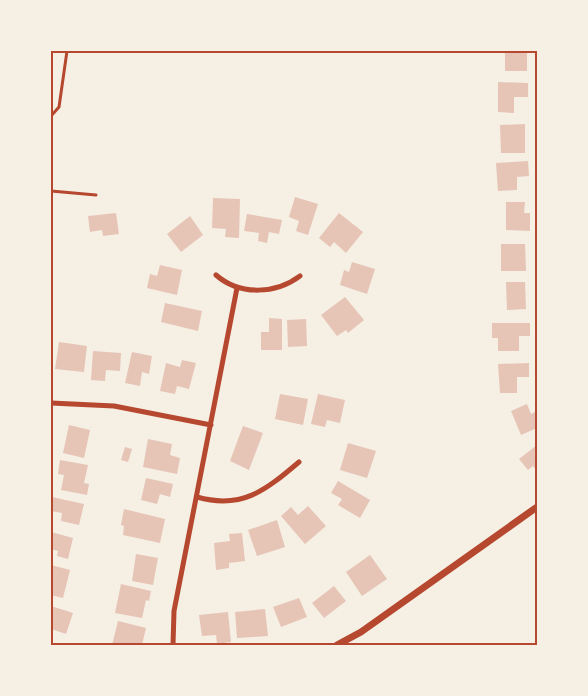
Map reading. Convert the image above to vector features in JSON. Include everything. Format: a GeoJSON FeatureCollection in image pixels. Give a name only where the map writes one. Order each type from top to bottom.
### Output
{"type":"FeatureCollection","features":[{"type":"Feature","properties":{"kind":"street"},"geometry":{"type":"LineString","coordinates":[[216,275],[226,284],[237,288],[272,290],[286,287],[300,276]]}},
{"type":"Feature","properties":{"kind":"street"},"geometry":{"type":"LineString","coordinates":[[173,645],[174,611],[237,288]]}},
{"type":"Feature","properties":{"kind":"street"},"geometry":{"type":"LineString","coordinates":[[51,403],[114,406],[211,424]]}},
{"type":"Feature","properties":{"kind":"street"},"geometry":{"type":"LineString","coordinates":[[197,497],[222,502],[240,500],[270,486],[299,462]]}},
{"type":"Feature","properties":{"kind":"street"},"geometry":{"type":"LineString","coordinates":[[337,645],[361,633],[537,507]]}},
{"type":"Feature","properties":{"kind":"lane"},"geometry":{"type":"LineString","coordinates":[[51,116],[59,107],[67,51]]}},
{"type":"Feature","properties":{"kind":"lane"},"geometry":{"type":"LineString","coordinates":[[51,192],[96,195]]}},
{"type":"Feature","properties":{"kind":"building"},"geometry":{"type":"Polygon","coordinates":[[[505,51],[527,51],[527,71],[505,71],[505,51]]]}},
{"type":"Feature","properties":{"kind":"building"},"geometry":{"type":"Polygon","coordinates":[[[498,82],[528,83],[528,97],[514,97],[514,113],[498,112],[498,82]]]}},
{"type":"Feature","properties":{"kind":"building"},"geometry":{"type":"Polygon","coordinates":[[[525,124],[525,153],[501,153],[500,125],[525,124]]]}},
{"type":"Feature","properties":{"kind":"building"},"geometry":{"type":"Polygon","coordinates":[[[528,161],[529,176],[517,177],[517,190],[498,191],[496,163],[528,161]]]}},
{"type":"Feature","properties":{"kind":"building"},"geometry":{"type":"Polygon","coordinates":[[[295,197],[318,204],[308,235],[296,231],[299,221],[289,217],[295,197]]]}},
{"type":"Feature","properties":{"kind":"building"},"geometry":{"type":"Polygon","coordinates":[[[213,198],[240,199],[239,238],[225,237],[226,229],[212,228],[213,198]]]}},
{"type":"Feature","properties":{"kind":"building"},"geometry":{"type":"Polygon","coordinates":[[[506,202],[525,202],[524,213],[530,213],[530,231],[506,230],[506,202]]]}},
{"type":"Feature","properties":{"kind":"building"},"geometry":{"type":"Polygon","coordinates":[[[116,213],[119,234],[103,236],[102,230],[90,232],[88,216],[116,213]]]}},
{"type":"Feature","properties":{"kind":"building"},"geometry":{"type":"Polygon","coordinates":[[[339,213],[363,232],[346,253],[334,242],[330,247],[319,238],[339,213]]]}},
{"type":"Feature","properties":{"kind":"building"},"geometry":{"type":"Polygon","coordinates":[[[247,214],[282,220],[279,234],[269,232],[267,243],[258,241],[259,233],[244,231],[247,214]]]}},
{"type":"Feature","properties":{"kind":"building"},"geometry":{"type":"Polygon","coordinates":[[[190,216],[203,235],[181,252],[167,234],[190,216]]]}},
{"type":"Feature","properties":{"kind":"building"},"geometry":{"type":"Polygon","coordinates":[[[501,244],[525,244],[526,271],[501,271],[501,244]]]}},
{"type":"Feature","properties":{"kind":"building"},"geometry":{"type":"Polygon","coordinates":[[[352,262],[375,269],[367,294],[340,285],[344,270],[349,272],[352,262]]]}},
{"type":"Feature","properties":{"kind":"building"},"geometry":{"type":"Polygon","coordinates":[[[160,265],[182,270],[177,295],[147,288],[150,274],[157,276],[160,265]]]}},
{"type":"Feature","properties":{"kind":"building"},"geometry":{"type":"Polygon","coordinates":[[[506,282],[525,282],[526,309],[507,310],[506,282]]]}},
{"type":"Feature","properties":{"kind":"building"},"geometry":{"type":"Polygon","coordinates":[[[345,297],[364,320],[348,333],[346,330],[337,336],[321,315],[345,297]]]}},
{"type":"Feature","properties":{"kind":"building"},"geometry":{"type":"Polygon","coordinates":[[[165,303],[202,311],[198,331],[161,322],[165,303]]]}},
{"type":"Feature","properties":{"kind":"building"},"geometry":{"type":"Polygon","coordinates":[[[269,318],[282,319],[282,350],[261,350],[261,332],[269,332],[269,318]]]}},
{"type":"Feature","properties":{"kind":"building"},"geometry":{"type":"Polygon","coordinates":[[[306,319],[307,346],[288,347],[287,320],[306,319]]]}},
{"type":"Feature","properties":{"kind":"building"},"geometry":{"type":"Polygon","coordinates":[[[492,323],[530,323],[530,336],[519,336],[519,351],[498,351],[498,338],[492,338],[492,323]]]}},
{"type":"Feature","properties":{"kind":"building"},"geometry":{"type":"Polygon","coordinates":[[[59,342],[87,346],[84,372],[55,369],[59,342]]]}},
{"type":"Feature","properties":{"kind":"building"},"geometry":{"type":"Polygon","coordinates":[[[93,351],[121,353],[120,371],[106,370],[105,381],[91,380],[93,351]]]}},
{"type":"Feature","properties":{"kind":"building"},"geometry":{"type":"Polygon","coordinates":[[[132,352],[152,356],[149,374],[142,372],[140,386],[125,383],[132,352]]]}},
{"type":"Feature","properties":{"kind":"building"},"geometry":{"type":"Polygon","coordinates":[[[182,360],[196,363],[189,389],[177,386],[175,394],[160,391],[166,363],[180,367],[182,360]]]}},
{"type":"Feature","properties":{"kind":"building"},"geometry":{"type":"Polygon","coordinates":[[[529,363],[529,377],[517,377],[517,393],[500,393],[498,364],[529,363]]]}},
{"type":"Feature","properties":{"kind":"building"},"geometry":{"type":"Polygon","coordinates":[[[280,394],[308,399],[303,425],[275,419],[280,394]]]}},
{"type":"Feature","properties":{"kind":"building"},"geometry":{"type":"Polygon","coordinates":[[[318,394],[345,400],[340,423],[327,420],[325,427],[311,424],[318,394]]]}},
{"type":"Feature","properties":{"kind":"building"},"geometry":{"type":"Polygon","coordinates":[[[527,404],[531,414],[537,411],[537,428],[521,435],[511,411],[527,404]]]}},
{"type":"Feature","properties":{"kind":"building"},"geometry":{"type":"Polygon","coordinates":[[[69,425],[90,430],[84,458],[63,453],[69,425]]]}},
{"type":"Feature","properties":{"kind":"building"},"geometry":{"type":"Polygon","coordinates":[[[243,426],[263,433],[249,470],[230,461],[243,426]]]}},
{"type":"Feature","properties":{"kind":"building"},"geometry":{"type":"Polygon","coordinates":[[[148,439],[172,444],[170,455],[180,458],[177,474],[143,467],[148,439]]]}},
{"type":"Feature","properties":{"kind":"building"},"geometry":{"type":"Polygon","coordinates":[[[348,443],[376,451],[367,478],[340,470],[348,443]]]}},
{"type":"Feature","properties":{"kind":"building"},"geometry":{"type":"Polygon","coordinates":[[[537,445],[537,471],[533,466],[528,470],[519,459],[537,445]]]}},
{"type":"Feature","properties":{"kind":"building"},"geometry":{"type":"Polygon","coordinates":[[[125,447],[132,449],[128,462],[121,460],[125,447]]]}},
{"type":"Feature","properties":{"kind":"building"},"geometry":{"type":"Polygon","coordinates":[[[60,460],[88,465],[84,483],[89,484],[87,495],[61,490],[64,475],[58,474],[60,460]]]}},
{"type":"Feature","properties":{"kind":"building"},"geometry":{"type":"Polygon","coordinates":[[[146,478],[173,484],[170,497],[160,494],[157,504],[141,500],[146,478]]]}},
{"type":"Feature","properties":{"kind":"building"},"geometry":{"type":"Polygon","coordinates":[[[338,481],[370,500],[360,518],[338,505],[342,499],[331,493],[338,481]]]}},
{"type":"Feature","properties":{"kind":"building"},"geometry":{"type":"Polygon","coordinates":[[[52,497],[84,504],[79,525],[61,521],[62,513],[51,511],[52,497]]]}},
{"type":"Feature","properties":{"kind":"building"},"geometry":{"type":"Polygon","coordinates":[[[308,506],[326,526],[305,544],[281,516],[291,507],[298,515],[308,506]]]}},
{"type":"Feature","properties":{"kind":"building"},"geometry":{"type":"Polygon","coordinates":[[[124,509],[165,519],[160,543],[123,535],[124,526],[121,525],[124,509]]]}},
{"type":"Feature","properties":{"kind":"building"},"geometry":{"type":"Polygon","coordinates":[[[277,520],[285,547],[257,556],[248,530],[277,520]]]}},
{"type":"Feature","properties":{"kind":"building"},"geometry":{"type":"Polygon","coordinates":[[[51,532],[73,538],[68,559],[57,556],[58,551],[51,549],[51,532]]]}},
{"type":"Feature","properties":{"kind":"building"},"geometry":{"type":"Polygon","coordinates":[[[242,533],[245,561],[229,563],[229,568],[216,570],[214,543],[230,541],[229,534],[242,533]]]}},
{"type":"Feature","properties":{"kind":"building"},"geometry":{"type":"Polygon","coordinates":[[[136,554],[158,558],[153,585],[132,581],[136,554]]]}},
{"type":"Feature","properties":{"kind":"building"},"geometry":{"type":"Polygon","coordinates":[[[370,555],[387,579],[362,596],[346,572],[370,555]]]}},
{"type":"Feature","properties":{"kind":"building"},"geometry":{"type":"Polygon","coordinates":[[[51,565],[70,570],[63,598],[51,595],[51,565]]]}},
{"type":"Feature","properties":{"kind":"building"},"geometry":{"type":"Polygon","coordinates":[[[121,584],[151,591],[149,601],[146,600],[142,618],[115,613],[121,584]]]}},
{"type":"Feature","properties":{"kind":"building"},"geometry":{"type":"Polygon","coordinates":[[[334,586],[346,601],[324,618],[312,603],[334,586]]]}},
{"type":"Feature","properties":{"kind":"building"},"geometry":{"type":"Polygon","coordinates":[[[299,598],[307,617],[281,627],[273,607],[299,598]]]}},
{"type":"Feature","properties":{"kind":"building"},"geometry":{"type":"Polygon","coordinates":[[[51,606],[73,613],[66,634],[51,629],[51,606]]]}},
{"type":"Feature","properties":{"kind":"building"},"geometry":{"type":"Polygon","coordinates":[[[265,609],[268,636],[237,638],[235,612],[265,609]]]}},
{"type":"Feature","properties":{"kind":"building"},"geometry":{"type":"Polygon","coordinates":[[[228,612],[231,642],[217,644],[216,635],[202,636],[199,615],[228,612]]]}},
{"type":"Feature","properties":{"kind":"building"},"geometry":{"type":"Polygon","coordinates":[[[118,621],[146,628],[142,645],[112,645],[118,621]]]}}]}
